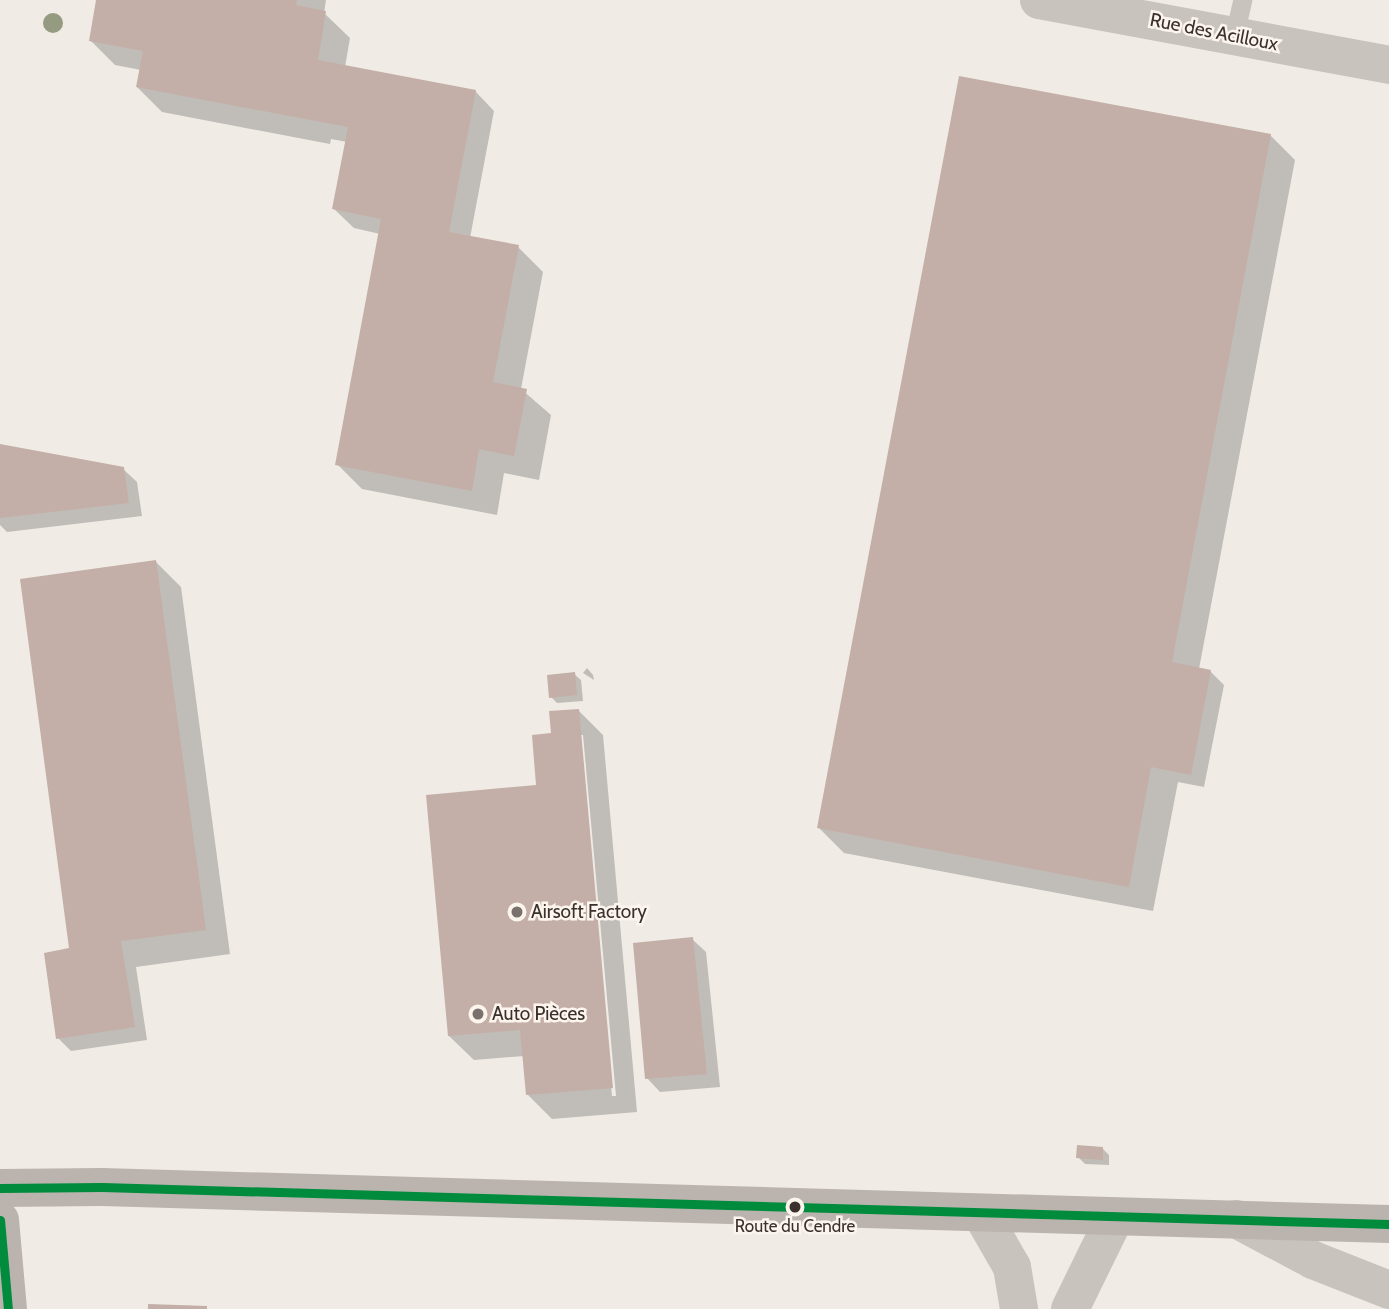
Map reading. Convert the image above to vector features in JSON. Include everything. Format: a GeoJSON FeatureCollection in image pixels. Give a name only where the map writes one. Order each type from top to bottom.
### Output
{"type":"FeatureCollection","features":[{"type":"Feature","properties":{"kind":"main road"},"geometry":{"type":"LineString","coordinates":[[0,1188],[116,1187],[982,1215],[1389,1224]]}},
{"type":"Feature","properties":{"kind":"main road"},"geometry":{"type":"LineString","coordinates":[[0,1220],[8,1309]]}},
{"type":"Feature","properties":{"kind":"street","name":"Rue des Acilloux"},"geometry":{"type":"LineString","coordinates":[[1039,0],[1238,18],[1389,65]]}},
{"type":"Feature","properties":{"kind":"street"},"geometry":{"type":"LineString","coordinates":[[982,1215],[1012,1267],[1019,1309]]}},
{"type":"Feature","properties":{"kind":"street"},"geometry":{"type":"LineString","coordinates":[[1070,1309],[1115,1217]]}},
{"type":"Feature","properties":{"kind":"street"},"geometry":{"type":"LineString","coordinates":[[1236,1219],[1312,1260],[1389,1290]]}},
{"type":"Feature","properties":{"kind":"building"},"geometry":{"type":"Polygon","coordinates":[[[96,0],[297,0],[296,5],[326,11],[318,60],[476,90],[449,232],[519,245],[493,382],[527,389],[514,456],[479,449],[472,491],[335,465],[381,219],[332,209],[348,127],[136,87],[143,51],[89,41],[96,0]]]}},
{"type":"Feature","properties":{"kind":"building"},"geometry":{"type":"Polygon","coordinates":[[[959,76],[1271,134],[1172,662],[1211,670],[1191,775],[1151,767],[1129,887],[817,828],[959,76]]]}},
{"type":"Feature","properties":{"kind":"building"},"geometry":{"type":"Polygon","coordinates":[[[0,444],[124,467],[129,503],[0,518],[0,444]]]}},
{"type":"Feature","properties":{"kind":"building"},"geometry":{"type":"Polygon","coordinates":[[[156,560],[206,930],[121,941],[135,1027],[56,1039],[44,953],[69,948],[20,579],[156,560]]]}},
{"type":"Feature","properties":{"kind":"building"},"geometry":{"type":"Polygon","coordinates":[[[575,672],[577,695],[549,698],[547,675],[575,672]]]}},
{"type":"Feature","properties":{"kind":"building","name":"Airsoft Factory"},"geometry":{"type":"Polygon","coordinates":[[[579,709],[613,1088],[526,1095],[520,1030],[448,1036],[426,795],[536,785],[532,735],[551,733],[549,711],[579,709]]]}},
{"type":"Feature","properties":{"kind":"building"},"geometry":{"type":"Polygon","coordinates":[[[693,937],[707,1074],[645,1079],[633,943],[693,937]]]}},
{"type":"Feature","properties":{"kind":"building"},"geometry":{"type":"Polygon","coordinates":[[[1077,1145],[1103,1147],[1103,1160],[1076,1158],[1077,1145]]]}},
{"type":"Feature","properties":{"kind":"building"},"geometry":{"type":"Polygon","coordinates":[[[148,1304],[207,1306],[207,1309],[148,1309],[148,1304]]]}},
{"type":"Feature","properties":{"kind":"transit line"},"geometry":{"type":"LineString","coordinates":[[0,1188],[102,1187],[1389,1224]]}},
{"type":"Feature","properties":{"kind":"transit line"},"geometry":{"type":"LineString","coordinates":[[0,1220],[8,1309]]}},
{"type":"Feature","properties":{"kind":"place","name":"Airsoft Factory"},"geometry":{"type":"Point","coordinates":[517,912]}},
{"type":"Feature","properties":{"kind":"place","name":"Auto Pièces"},"geometry":{"type":"Point","coordinates":[478,1014]}},
{"type":"Feature","properties":{"kind":"place","name":"Route du Cendre"},"geometry":{"type":"Point","coordinates":[795,1207]}}]}
